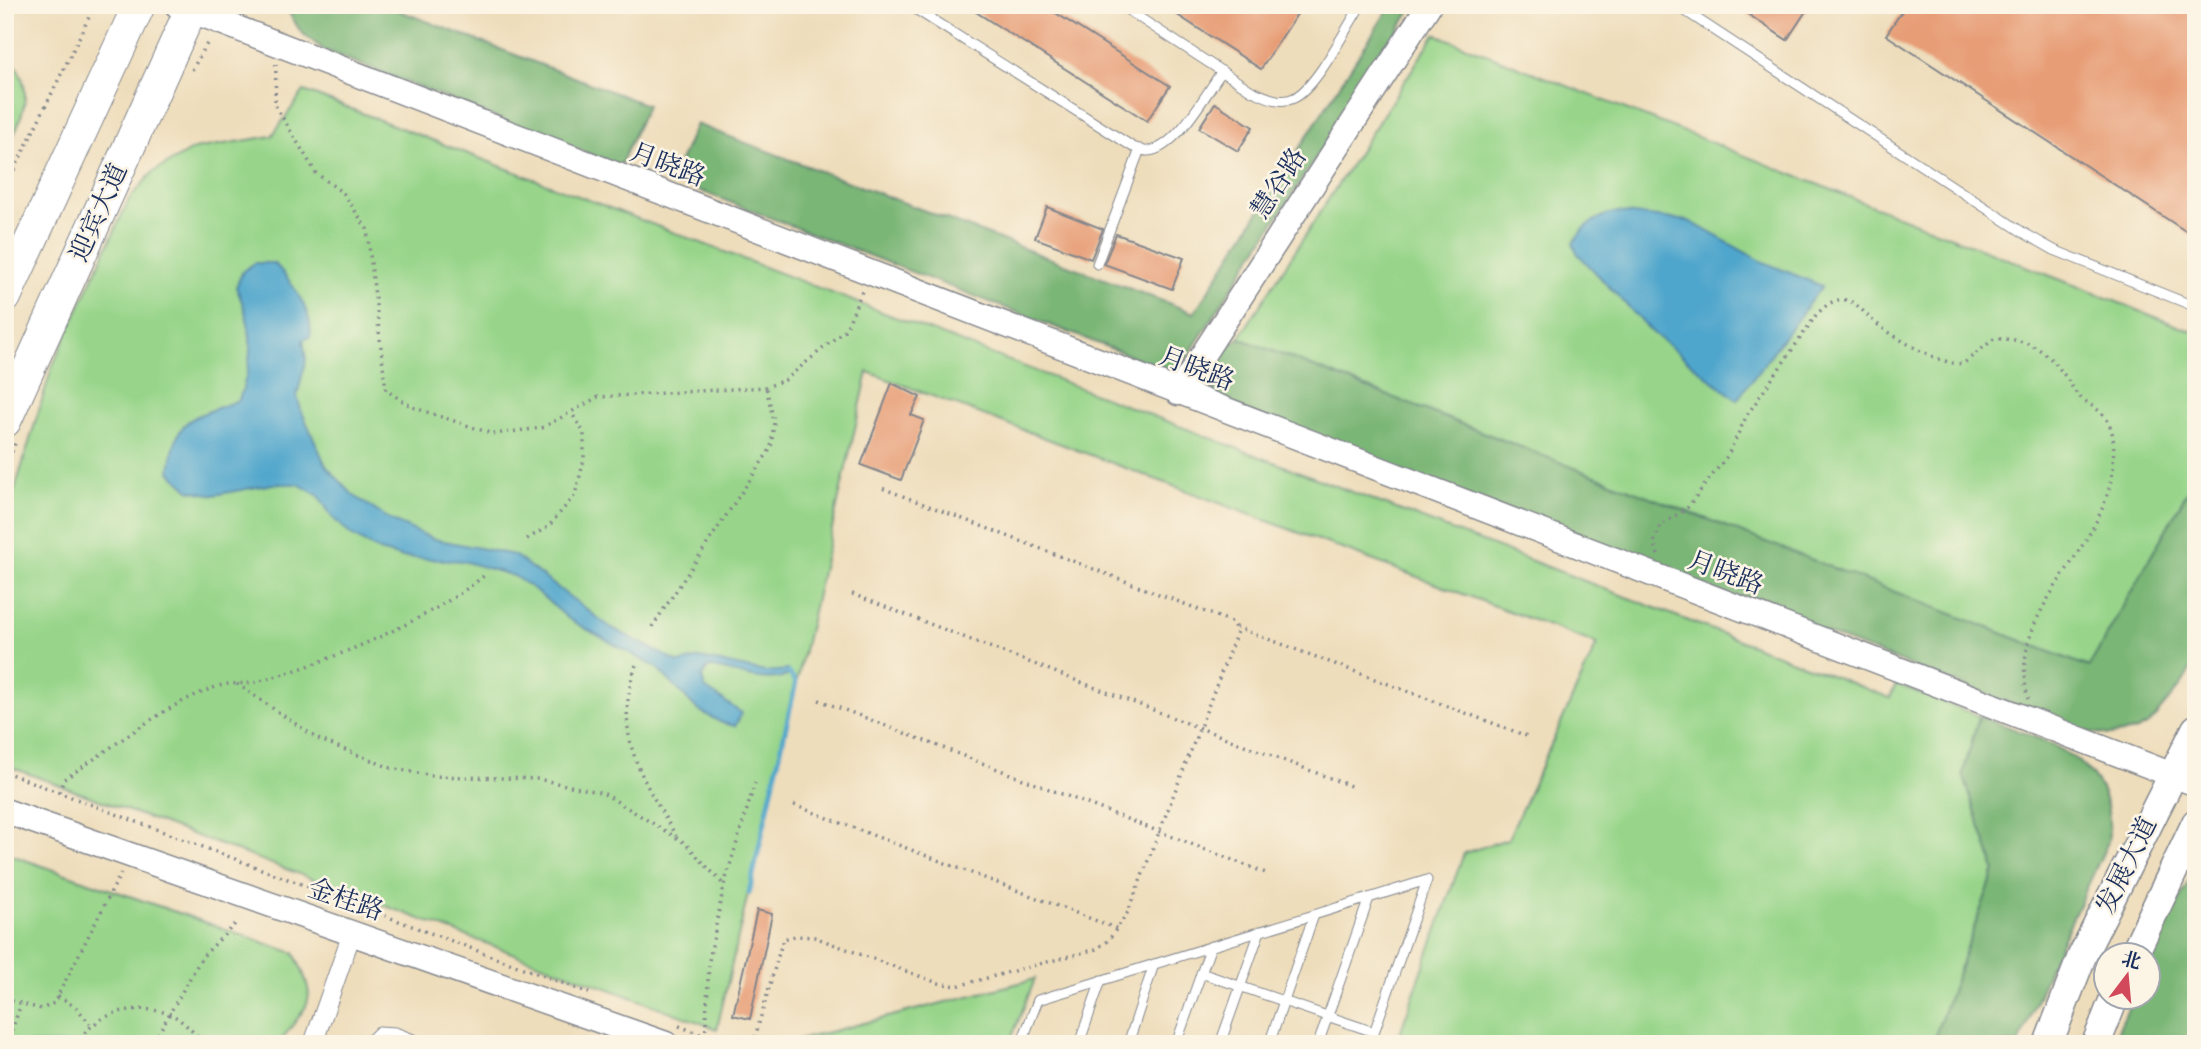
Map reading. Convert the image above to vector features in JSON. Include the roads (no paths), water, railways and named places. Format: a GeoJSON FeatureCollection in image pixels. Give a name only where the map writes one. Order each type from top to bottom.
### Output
{"type":"FeatureCollection","features":[{"type":"Feature","properties":{"kind":"highway","name":"迎宾大道"},"geometry":{"type":"LineString","coordinates":[[5,297],[139,5]]}},
{"type":"Feature","properties":{"kind":"highway","name":"迎宾大道"},"geometry":{"type":"LineString","coordinates":[[5,421],[187,7]]}},
{"type":"Feature","properties":{"kind":"main road","name":"发展大道"},"geometry":{"type":"LineString","coordinates":[[2048,1044],[2082,956],[2183,779],[2196,729]]}},
{"type":"Feature","properties":{"kind":"main road","name":"发展大道"},"geometry":{"type":"LineString","coordinates":[[2141,940],[2196,823]]}},
{"type":"Feature","properties":{"kind":"main road"},"geometry":{"type":"LineString","coordinates":[[2096,1044],[2109,1010]]}},
{"type":"Feature","properties":{"kind":"street","name":"慧谷路"},"geometry":{"type":"LineString","coordinates":[[1178,393],[1429,5]]}},
{"type":"Feature","properties":{"kind":"street","name":"月晓路"},"geometry":{"type":"LineString","coordinates":[[187,7],[276,44],[1178,393],[2183,779]]}},
{"type":"Feature","properties":{"kind":"street","name":"金桂路"},"geometry":{"type":"LineString","coordinates":[[5,811],[625,1044]]}},
{"type":"Feature","properties":{"kind":"street","name":"金桂路"},"geometry":{"type":"LineString","coordinates":[[5,826],[349,939],[666,1033]]}},
{"type":"Feature","properties":{"kind":"street"},"geometry":{"type":"LineString","coordinates":[[313,1044],[349,939]]}},
{"type":"Feature","properties":{"kind":"lane"},"geometry":{"type":"LineString","coordinates":[[909,5],[1147,152],[1164,146],[1192,114],[1222,71]]}},
{"type":"Feature","properties":{"kind":"lane"},"geometry":{"type":"LineString","coordinates":[[1119,5],[1222,71],[1274,100],[1293,99],[1307,88],[1361,5]]}},
{"type":"Feature","properties":{"kind":"lane"},"geometry":{"type":"LineString","coordinates":[[1676,5],[2024,233],[2054,250],[2196,307]]}},
{"type":"Feature","properties":{"kind":"lane"},"geometry":{"type":"LineString","coordinates":[[1097,264],[1140,149]]}},
{"type":"Feature","properties":{"kind":"lane"},"geometry":{"type":"LineString","coordinates":[[1021,1044],[1038,1000],[1427,880],[1370,1044]]}},
{"type":"Feature","properties":{"kind":"lane"},"geometry":{"type":"LineString","coordinates":[[1318,1044],[1369,898]]}},
{"type":"Feature","properties":{"kind":"lane"},"geometry":{"type":"LineString","coordinates":[[1269,1044],[1314,915]]}},
{"type":"Feature","properties":{"kind":"lane"},"geometry":{"type":"LineString","coordinates":[[1220,1044],[1260,931]]}},
{"type":"Feature","properties":{"kind":"lane"},"geometry":{"type":"LineString","coordinates":[[1176,1044],[1211,946]]}},
{"type":"Feature","properties":{"kind":"lane"},"geometry":{"type":"LineString","coordinates":[[1128,1044],[1154,964]]}},
{"type":"Feature","properties":{"kind":"lane"},"geometry":{"type":"LineString","coordinates":[[1201,973],[1374,1032]]}},
{"type":"Feature","properties":{"kind":"lane"},"geometry":{"type":"LineString","coordinates":[[1079,1044],[1101,980]]}},
{"type":"Feature","properties":{"kind":"lane"},"geometry":{"type":"LineString","coordinates":[[366,1044],[379,1031],[396,1032],[426,1044]]}},
{"type":"Feature","properties":{"kind":"water"},"geometry":{"type":"Polygon","coordinates":[[[1617,212],[1689,221],[1761,261],[1822,286],[1737,400],[1652,332],[1578,254],[1573,244],[1581,232],[1597,219],[1617,212]]]}},
{"type":"Feature","properties":{"kind":"water"},"geometry":{"type":"Polygon","coordinates":[[[255,263],[274,263],[294,287],[305,308],[311,328],[310,337],[303,340],[306,360],[297,396],[326,466],[353,495],[390,520],[434,539],[514,555],[610,627],[679,663],[700,658],[765,672],[788,670],[790,675],[770,679],[708,667],[702,677],[705,688],[742,713],[735,726],[722,723],[698,710],[657,668],[570,620],[514,576],[463,561],[401,557],[379,551],[351,535],[332,517],[319,496],[298,484],[273,484],[214,495],[189,490],[170,472],[176,439],[188,421],[239,400],[248,370],[250,343],[247,317],[236,287],[243,271],[255,263]]]}},
{"type":"Feature","properties":{"kind":"waterway"},"geometry":{"type":"LineString","coordinates":[[749,893],[796,682],[789,673]]}}]}
